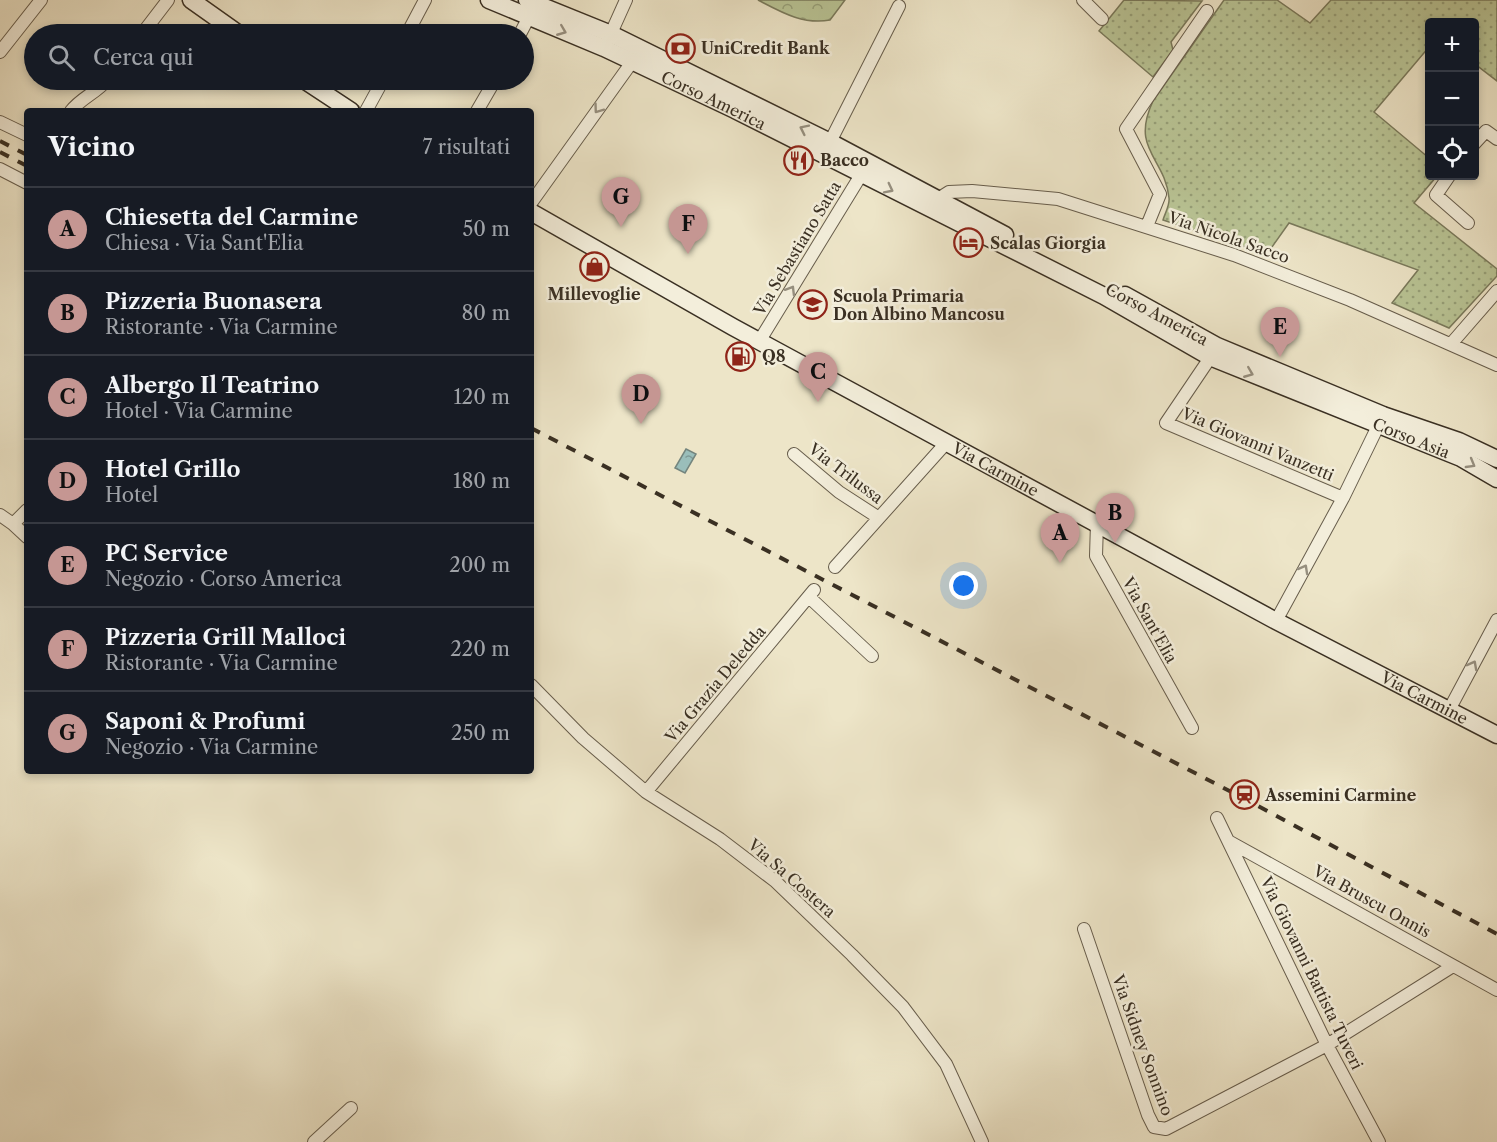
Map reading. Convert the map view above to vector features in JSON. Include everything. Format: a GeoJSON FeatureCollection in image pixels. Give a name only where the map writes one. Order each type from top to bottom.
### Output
{"type":"FeatureCollection","features":[{"type":"Feature","properties":{"kind":"street"},"geometry":{"type":"LineString","coordinates":[[0,52],[40,0]]}},
{"type":"Feature","properties":{"kind":"street"},"geometry":{"type":"LineString","coordinates":[[150,24],[168,0]]}},
{"type":"Feature","properties":{"kind":"street"},"geometry":{"type":"LineString","coordinates":[[191,0],[225,24]]}},
{"type":"Feature","properties":{"kind":"street"},"geometry":{"type":"LineString","coordinates":[[412,24],[425,0]]}},
{"type":"Feature","properties":{"kind":"street","name":"Corso America"},"geometry":{"type":"LineString","coordinates":[[489,0],[530,7],[830,142],[935,205],[1214,352],[1381,420]]}},
{"type":"Feature","properties":{"kind":"street"},"geometry":{"type":"LineString","coordinates":[[608,41],[626,0]]}},
{"type":"Feature","properties":{"kind":"street"},"geometry":{"type":"LineString","coordinates":[[1083,0],[1102,19]]}},
{"type":"Feature","properties":{"kind":"street"},"geometry":{"type":"LineString","coordinates":[[830,142],[899,6]]}},
{"type":"Feature","properties":{"kind":"street"},"geometry":{"type":"LineString","coordinates":[[524,24],[530,7]]}},
{"type":"Feature","properties":{"kind":"street"},"geometry":{"type":"LineString","coordinates":[[1147,226],[1160,194],[1126,129],[1208,11]]}},
{"type":"Feature","properties":{"kind":"street","name":"Corso America"},"geometry":{"type":"LineString","coordinates":[[608,41],[632,62],[735,110],[861,175],[935,205]]}},
{"type":"Feature","properties":{"kind":"street"},"geometry":{"type":"LineString","coordinates":[[534,198],[632,62]]}},
{"type":"Feature","properties":{"kind":"street"},"geometry":{"type":"LineString","coordinates":[[73,108],[99,90]]}},
{"type":"Feature","properties":{"kind":"street"},"geometry":{"type":"LineString","coordinates":[[319,90],[346,108]]}},
{"type":"Feature","properties":{"kind":"street"},"geometry":{"type":"LineString","coordinates":[[368,108],[378,90]]}},
{"type":"Feature","properties":{"kind":"street"},"geometry":{"type":"LineString","coordinates":[[479,108],[489,90]]}},
{"type":"Feature","properties":{"kind":"street"},"geometry":{"type":"LineString","coordinates":[[0,122],[24,134]]}},
{"type":"Feature","properties":{"kind":"street"},"geometry":{"type":"LineString","coordinates":[[1479,139],[1486,131],[1497,139]]}},
{"type":"Feature","properties":{"kind":"street"},"geometry":{"type":"LineString","coordinates":[[0,169],[24,181]]}},
{"type":"Feature","properties":{"kind":"street","name":"Via Sebastiano Satta"},"geometry":{"type":"LineString","coordinates":[[760,340],[861,175]]}},
{"type":"Feature","properties":{"kind":"street"},"geometry":{"type":"LineString","coordinates":[[1446,180],[1436,195],[1468,223]]}},
{"type":"Feature","properties":{"kind":"street","name":"Via Nicola Sacco"},"geometry":{"type":"LineString","coordinates":[[935,205],[949,192],[972,191],[1058,199],[1234,255],[1350,300],[1497,365]]}},
{"type":"Feature","properties":{"kind":"street","name":"Via Carmine"},"geometry":{"type":"LineString","coordinates":[[534,214],[1096,524],[1276,621],[1497,735]]}},
{"type":"Feature","properties":{"kind":"street"},"geometry":{"type":"LineString","coordinates":[[1450,344],[1497,291]]}},
{"type":"Feature","properties":{"kind":"street","name":"Via Giovanni Vanzetti"},"geometry":{"type":"LineString","coordinates":[[1214,352],[1166,423],[1343,498]]}},
{"type":"Feature","properties":{"kind":"street"},"geometry":{"type":"LineString","coordinates":[[1276,621],[1343,498],[1381,420]]}},
{"type":"Feature","properties":{"kind":"street","name":"Corso Asia"},"geometry":{"type":"LineString","coordinates":[[1381,420],[1459,441],[1497,459]]}},
{"type":"Feature","properties":{"kind":"street","name":"Corso Asia"},"geometry":{"type":"LineString","coordinates":[[1381,420],[1461,458],[1497,479]]}},
{"type":"Feature","properties":{"kind":"street"},"geometry":{"type":"LineString","coordinates":[[835,567],[947,442]]}},
{"type":"Feature","properties":{"kind":"street","name":"Via Trilussa"},"geometry":{"type":"LineString","coordinates":[[794,454],[839,492],[879,518]]}},
{"type":"Feature","properties":{"kind":"street"},"geometry":{"type":"LineString","coordinates":[[13,524],[24,513]]}},
{"type":"Feature","properties":{"kind":"street"},"geometry":{"type":"LineString","coordinates":[[0,514],[24,534]]}},
{"type":"Feature","properties":{"kind":"street","name":"Via Sant'Elia"},"geometry":{"type":"LineString","coordinates":[[1096,524],[1096,556],[1192,728]]}},
{"type":"Feature","properties":{"kind":"street","name":"Via Grazia Deledda"},"geometry":{"type":"LineString","coordinates":[[646,792],[812,594],[872,656]]}},
{"type":"Feature","properties":{"kind":"street"},"geometry":{"type":"LineString","coordinates":[[1449,710],[1497,620]]}},
{"type":"Feature","properties":{"kind":"street","name":"Via Sa Costera"},"geometry":{"type":"LineString","coordinates":[[534,688],[583,738],[646,792],[720,839],[775,880],[903,1007],[946,1064],[982,1142]]}},
{"type":"Feature","properties":{"kind":"street","name":"Via Giovanni Battista Tuveri"},"geometry":{"type":"LineString","coordinates":[[1217,818],[1327,1045],[1378,1142]]}},
{"type":"Feature","properties":{"kind":"street","name":"Via Bruscu Onnis"},"geometry":{"type":"LineString","coordinates":[[1230,842],[1497,990]]}},
{"type":"Feature","properties":{"kind":"street","name":"Via Sidney Sonnino"},"geometry":{"type":"LineString","coordinates":[[1084,929],[1154,1127],[1166,1129],[1327,1045]]}},
{"type":"Feature","properties":{"kind":"street"},"geometry":{"type":"LineString","coordinates":[[1327,1045],[1453,966]]}},
{"type":"Feature","properties":{"kind":"street"},"geometry":{"type":"LineString","coordinates":[[314,1142],[351,1108]]}},
{"type":"Feature","properties":{"kind":"green space"},"geometry":{"type":"Polygon","coordinates":[[[758,0],[845,0],[830,20],[811,21],[792,16],[758,0]]]}},
{"type":"Feature","properties":{"kind":"green space"},"geometry":{"type":"Polygon","coordinates":[[[1124,0],[1202,1],[1171,42],[1173,50],[1153,77],[1099,31],[1124,0]]]}},
{"type":"Feature","properties":{"kind":"green space"},"geometry":{"type":"Polygon","coordinates":[[[1224,0],[1277,0],[1310,23],[1331,0],[1497,0],[1497,81],[1479,67],[1479,18],[1425,18],[1425,52],[1374,112],[1425,155],[1425,180],[1434,180],[1414,203],[1497,269],[1497,276],[1449,328],[1392,303],[1418,270],[1289,223],[1267,254],[1163,220],[1169,198],[1162,172],[1151,152],[1145,131],[1153,101],[1224,0]]]}},
{"type":"Feature","properties":{"kind":"water"},"geometry":{"type":"Polygon","coordinates":[[[686,449],[696,454],[685,473],[675,468],[686,449]]]}},
{"type":"Feature","properties":{"kind":"railway"},"geometry":{"type":"LineString","coordinates":[[0,141],[24,153]]}},
{"type":"Feature","properties":{"kind":"railway"},"geometry":{"type":"LineString","coordinates":[[0,152],[24,164]]}},
{"type":"Feature","properties":{"kind":"railway"},"geometry":{"type":"LineString","coordinates":[[534,430],[1243,798],[1497,934]]}},
{"type":"Feature","properties":{"kind":"place","name":"UniCredit Bank"},"geometry":{"type":"Point","coordinates":[680,48]}},
{"type":"Feature","properties":{"kind":"place","name":"Bacco"},"geometry":{"type":"Point","coordinates":[799,160]}},
{"type":"Feature","properties":{"kind":"place","name":"Saponi & Profumi"},"geometry":{"type":"Point","coordinates":[621,227]}},
{"type":"Feature","properties":{"kind":"place","name":"Scalas Giorgia"},"geometry":{"type":"Point","coordinates":[969,243]}},
{"type":"Feature","properties":{"kind":"place","name":"Pizzeria Grill Malloci"},"geometry":{"type":"Point","coordinates":[688,254]}},
{"type":"Feature","properties":{"kind":"place","name":"Millevoglie"},"geometry":{"type":"Point","coordinates":[594,266]}},
{"type":"Feature","properties":{"kind":"place","name":"Scuola Primaria Don Albino Mancosu"},"geometry":{"type":"Point","coordinates":[812,305]}},
{"type":"Feature","properties":{"kind":"place","name":"Q8"},"geometry":{"type":"Point","coordinates":[741,356]}},
{"type":"Feature","properties":{"kind":"place","name":"PC Service"},"geometry":{"type":"Point","coordinates":[1280,357]}},
{"type":"Feature","properties":{"kind":"place","name":"Albergo Il Teatrino"},"geometry":{"type":"Point","coordinates":[818,402]}},
{"type":"Feature","properties":{"kind":"place","name":"Hotel Grillo"},"geometry":{"type":"Point","coordinates":[641,424]}},
{"type":"Feature","properties":{"kind":"place","name":"Pizzeria Buonasera"},"geometry":{"type":"Point","coordinates":[1115,543]}},
{"type":"Feature","properties":{"kind":"place","name":"Chiesetta del Carmine"},"geometry":{"type":"Point","coordinates":[1060,563]}},
{"type":"Feature","properties":{"kind":"place","name":"Assemini Carmine"},"geometry":{"type":"Point","coordinates":[1244,795]}}]}
